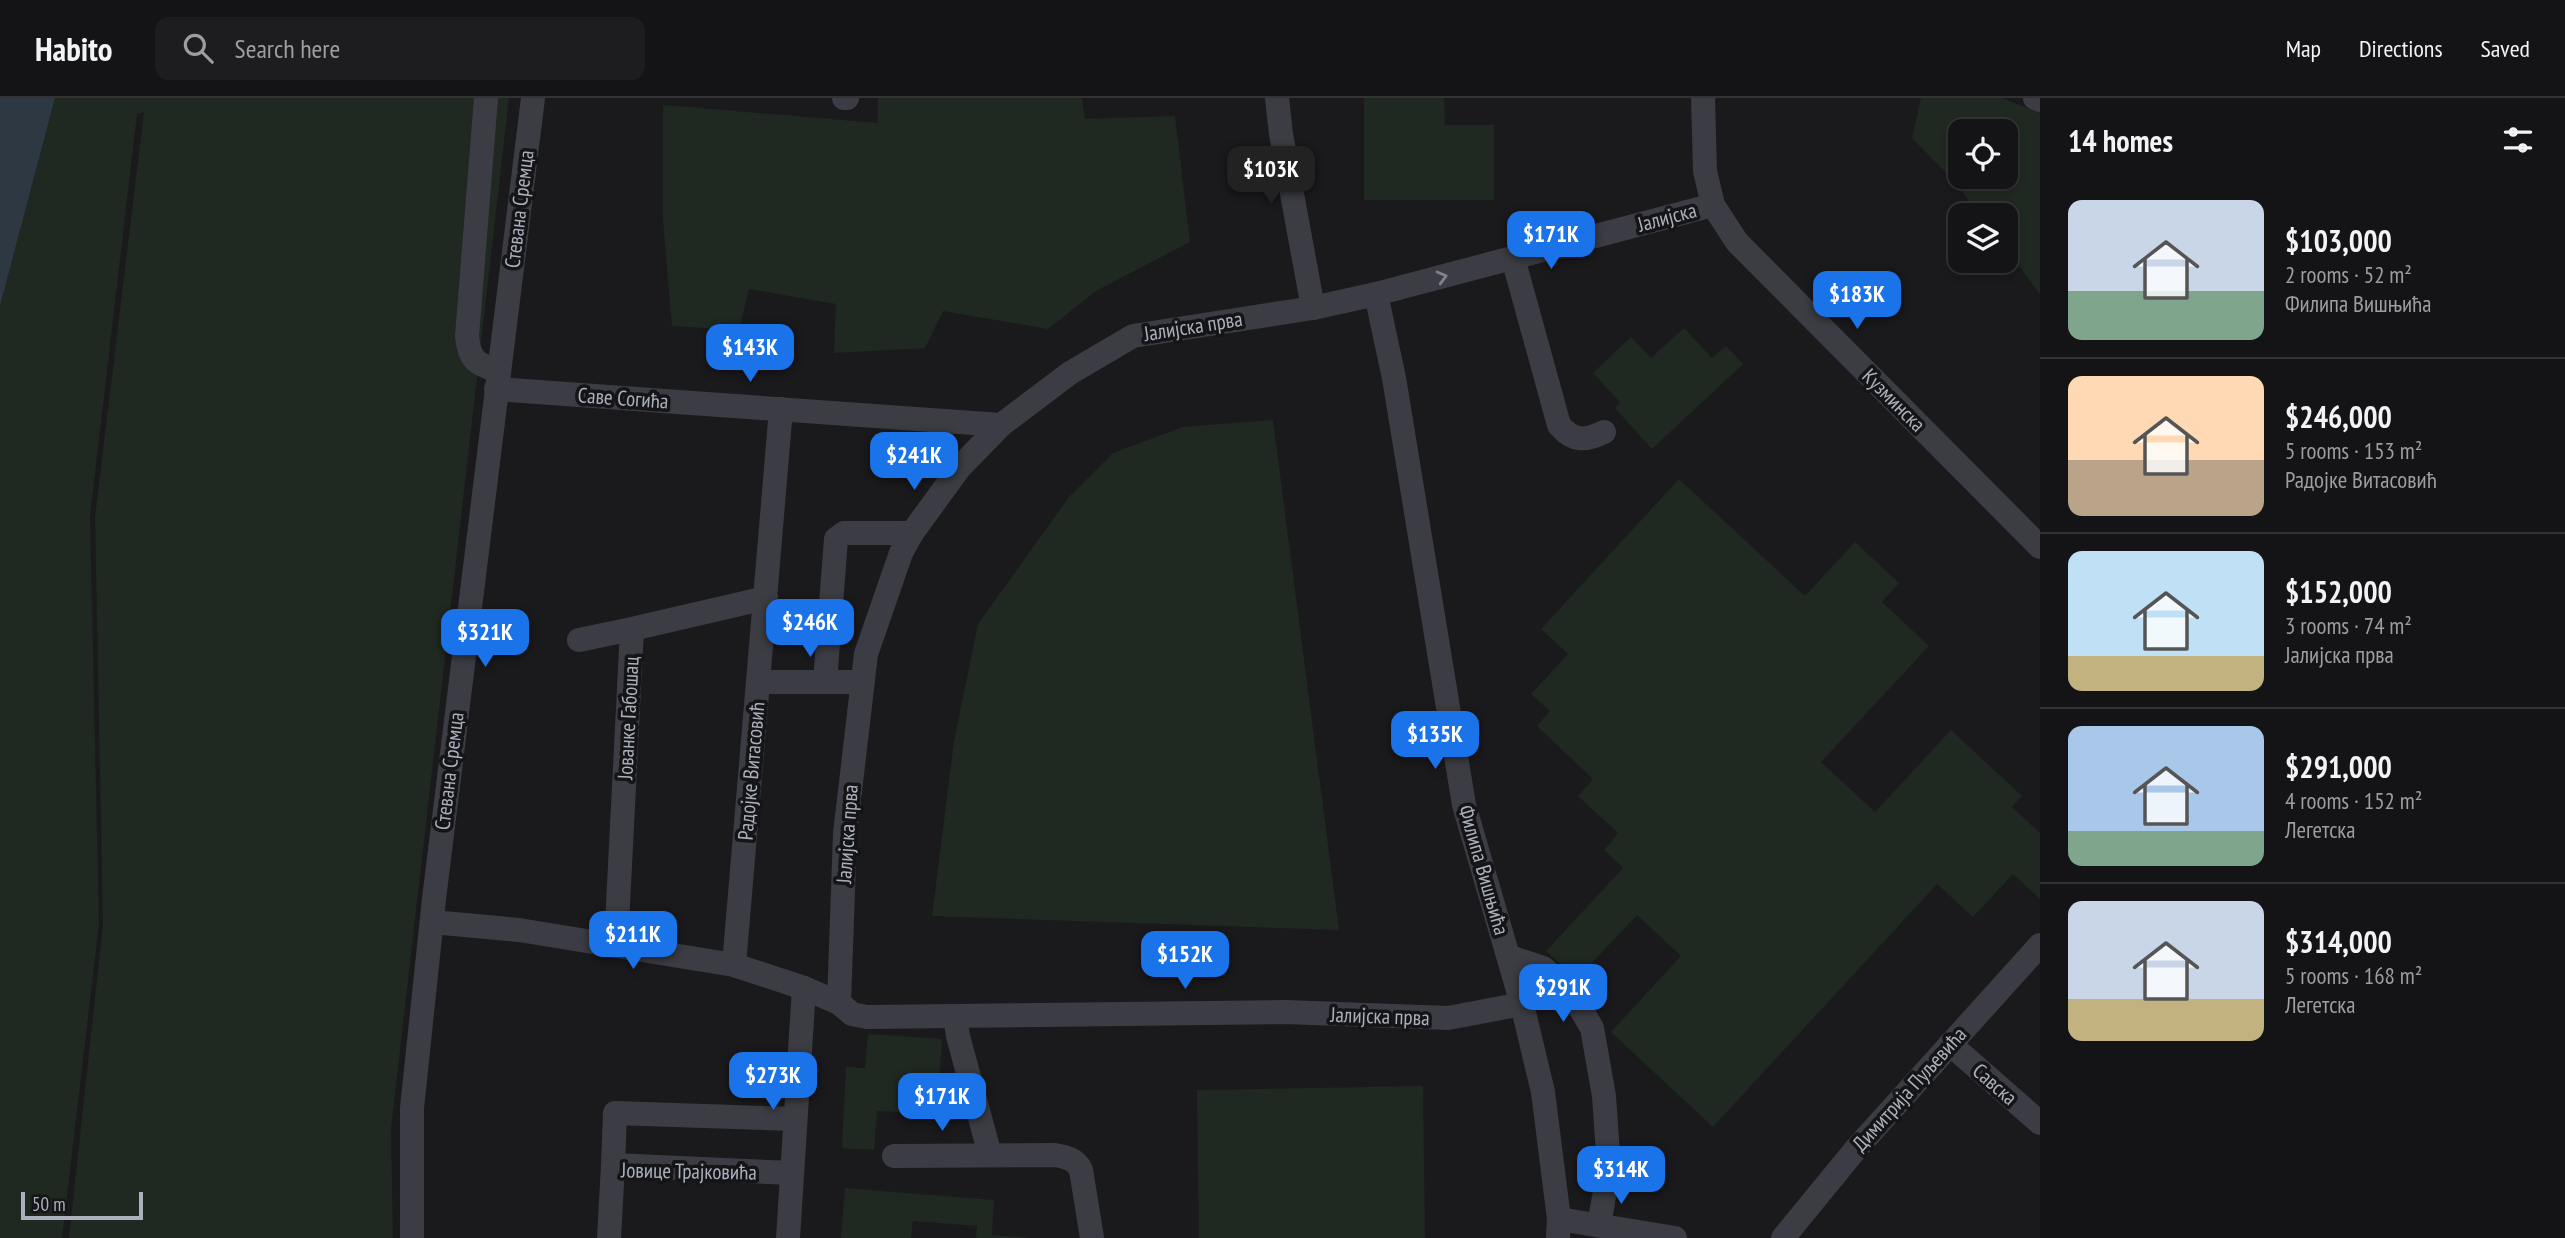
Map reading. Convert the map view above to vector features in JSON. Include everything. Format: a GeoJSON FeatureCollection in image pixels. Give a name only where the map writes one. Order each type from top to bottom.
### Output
{"type":"FeatureCollection","features":[{"type":"Feature","properties":{"kind":"street"},"geometry":{"type":"LineString","coordinates":[[486,98],[467,336],[471,355],[498,380]]}},
{"type":"Feature","properties":{"kind":"street","name":"Стевана Сремца"},"geometry":{"type":"LineString","coordinates":[[412,1238],[412,1108],[432,922],[533,98]]}},
{"type":"Feature","properties":{"kind":"street"},"geometry":{"type":"LineString","coordinates":[[1277,98],[1281,134],[1314,308]]}},
{"type":"Feature","properties":{"kind":"street","name":"Кузминска"},"geometry":{"type":"LineString","coordinates":[[1703,98],[1705,171],[1713,205],[1737,243],[2040,547]]}},
{"type":"Feature","properties":{"kind":"street","name":"Јалијска"},"geometry":{"type":"LineString","coordinates":[[1376,294],[1713,205]]}},
{"type":"Feature","properties":{"kind":"street"},"geometry":{"type":"LineString","coordinates":[[1513,258],[1559,425],[1571,437],[1579,439],[1590,439],[1604,432]]}},
{"type":"Feature","properties":{"kind":"street","name":"Јалијска прва"},"geometry":{"type":"LineString","coordinates":[[1376,294],[1314,308],[1133,336],[1070,373],[1001,425],[960,467],[912,533],[901,553],[866,654],[845,834],[839,1003],[852,1013],[867,1017],[1285,1012],[1448,1018],[1522,1004]]}},
{"type":"Feature","properties":{"kind":"street","name":"Филипа Вишњића"},"geometry":{"type":"LineString","coordinates":[[1376,294],[1394,379],[1464,806],[1510,957],[1543,1091],[1558,1228]]}},
{"type":"Feature","properties":{"kind":"street","name":"Саве Согића"},"geometry":{"type":"LineString","coordinates":[[498,380],[781,409],[1001,425]]}},
{"type":"Feature","properties":{"kind":"street","name":"Радојке Витасовић"},"geometry":{"type":"LineString","coordinates":[[734,965],[781,409]]}},
{"type":"Feature","properties":{"kind":"street"},"geometry":{"type":"LineString","coordinates":[[825,682],[836,539],[844,533],[912,533]]}},
{"type":"Feature","properties":{"kind":"street","name":"Јованке Габошац"},"geometry":{"type":"LineString","coordinates":[[616,944],[632,629],[766,598]]}},
{"type":"Feature","properties":{"kind":"street"},"geometry":{"type":"LineString","coordinates":[[579,640],[632,629]]}},
{"type":"Feature","properties":{"kind":"street"},"geometry":{"type":"LineString","coordinates":[[758,682],[862,682]]}},
{"type":"Feature","properties":{"kind":"street"},"geometry":{"type":"LineString","coordinates":[[432,922],[519,930],[734,965],[804,988],[839,1003]]}},
{"type":"Feature","properties":{"kind":"street","name":"Димитрија Пуљевића"},"geometry":{"type":"LineString","coordinates":[[1783,1238],[1855,1150],[2040,945]]}},
{"type":"Feature","properties":{"kind":"street"},"geometry":{"type":"LineString","coordinates":[[1510,957],[1543,968],[1570,991],[1592,1028],[1604,1096],[1609,1169],[1599,1226]]}},
{"type":"Feature","properties":{"kind":"street"},"geometry":{"type":"LineString","coordinates":[[788,1238],[804,988]]}},
{"type":"Feature","properties":{"kind":"street"},"geometry":{"type":"LineString","coordinates":[[955,1017],[990,1155]]}},
{"type":"Feature","properties":{"kind":"street","name":"Савска"},"geometry":{"type":"LineString","coordinates":[[1950,1044],[2040,1123]]}},
{"type":"Feature","properties":{"kind":"street"},"geometry":{"type":"LineString","coordinates":[[613,1165],[615,1113],[795,1119]]}},
{"type":"Feature","properties":{"kind":"street"},"geometry":{"type":"LineString","coordinates":[[894,1156],[1055,1155],[1068,1158],[1077,1163],[1083,1177],[1092,1238]]}},
{"type":"Feature","properties":{"kind":"street","name":"Јовице Трајковића"},"geometry":{"type":"LineString","coordinates":[[609,1238],[613,1165],[792,1173]]}},
{"type":"Feature","properties":{"kind":"street"},"geometry":{"type":"LineString","coordinates":[[1558,1228],[1599,1226],[1675,1238]]}},
{"type":"Feature","properties":{"kind":"shaded area"},"geometry":{"type":"Polygon","coordinates":[[[55,98],[509,98],[391,1129],[393,1238],[69,1238],[103,924],[95,517],[144,112],[137,114],[90,516],[99,924],[62,1238],[0,1238],[0,306],[55,98]]]}},
{"type":"Feature","properties":{"kind":"shaded area"},"geometry":{"type":"Polygon","coordinates":[[[878,98],[1082,98],[1085,119],[1175,116],[1190,242],[1096,291],[1048,329],[943,311],[925,348],[834,353],[836,304],[749,289],[739,330],[672,326],[663,221],[663,105],[878,123],[878,98]]]}},
{"type":"Feature","properties":{"kind":"shaded area"},"geometry":{"type":"Polygon","coordinates":[[[1364,98],[1444,98],[1445,125],[1494,125],[1494,200],[1364,200],[1364,98]]]}},
{"type":"Feature","properties":{"kind":"shaded area"},"geometry":{"type":"Polygon","coordinates":[[[1921,98],[2002,98],[2040,113],[2040,294],[2018,265],[2018,203],[1971,203],[1960,189],[2018,189],[2018,119],[1948,119],[1948,175],[1912,138],[1921,98]]]}},
{"type":"Feature","properties":{"kind":"shaded area"},"geometry":{"type":"Polygon","coordinates":[[[1684,328],[1712,358],[1726,346],[1743,364],[1652,449],[1615,408],[1620,402],[1593,373],[1631,337],[1651,358],[1684,328]]]}},
{"type":"Feature","properties":{"kind":"shaded area"},"geometry":{"type":"Polygon","coordinates":[[[1273,420],[1339,930],[932,916],[954,741],[978,624],[1069,497],[1113,453],[1183,427],[1273,420]]]}},
{"type":"Feature","properties":{"kind":"shaded area"},"geometry":{"type":"Polygon","coordinates":[[[1679,479],[1805,596],[1855,542],[1899,583],[1882,602],[1929,646],[1821,762],[1875,812],[1951,730],[2022,796],[2012,807],[2040,833],[2040,899],[2013,874],[1973,917],[1937,884],[1713,1127],[1611,1032],[1681,956],[1637,915],[1577,979],[1546,951],[1623,868],[1604,850],[1618,833],[1578,796],[1593,779],[1537,726],[1550,711],[1531,694],[1568,654],[1541,629],[1679,479]]]}},
{"type":"Feature","properties":{"kind":"shaded area"},"geometry":{"type":"Polygon","coordinates":[[[868,1034],[942,1039],[937,1114],[877,1111],[874,1150],[842,1148],[846,1067],[865,1068],[868,1034]]]}},
{"type":"Feature","properties":{"kind":"shaded area"},"geometry":{"type":"Polygon","coordinates":[[[1423,1086],[1425,1238],[1199,1238],[1197,1090],[1423,1086]]]}},
{"type":"Feature","properties":{"kind":"shaded area"},"geometry":{"type":"Polygon","coordinates":[[[845,1188],[994,1200],[992,1235],[1031,1238],[976,1238],[977,1226],[913,1221],[911,1238],[841,1238],[845,1188]]]}},
{"type":"Feature","properties":{"kind":"water"},"geometry":{"type":"Polygon","coordinates":[[[0,98],[55,98],[0,306],[0,98]]]}}]}
